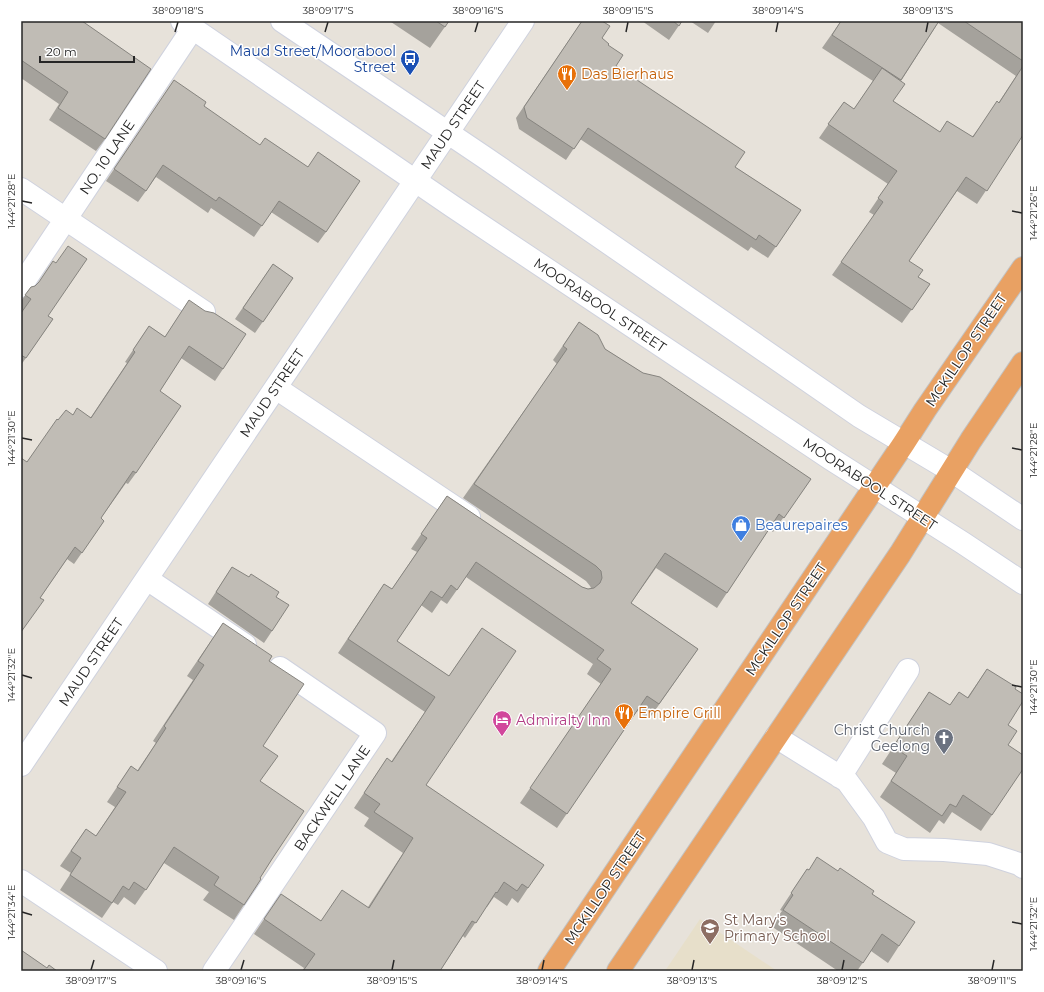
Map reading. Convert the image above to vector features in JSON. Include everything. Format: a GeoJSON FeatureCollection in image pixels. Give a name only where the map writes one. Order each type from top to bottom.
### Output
{"type":"FeatureCollection","features":[{"type":"Feature","properties":{"kind":"highway","name":"MCKILLOP STREET"},"geometry":{"type":"LineString","coordinates":[[549,971],[925,410],[1023,268]]}},
{"type":"Feature","properties":{"kind":"highway"},"geometry":{"type":"LineString","coordinates":[[618,971],[924,518],[975,434],[1023,363]]}},
{"type":"Feature","properties":{"kind":"street"},"geometry":{"type":"LineString","coordinates":[[282,21],[448,132],[848,409],[953,472],[1023,518]]}},
{"type":"Feature","properties":{"kind":"street","name":"MAUD STREET"},"geometry":{"type":"LineString","coordinates":[[21,765],[523,21]]}},
{"type":"Feature","properties":{"kind":"street","name":"MOORABOOL STREET"},"geometry":{"type":"LineString","coordinates":[[188,25],[415,180],[824,455],[1023,583]]}},
{"type":"Feature","properties":{"kind":"street","name":"NO. 10 LANE"},"geometry":{"type":"LineString","coordinates":[[21,286],[66,219],[188,25]]}},
{"type":"Feature","properties":{"kind":"street"},"geometry":{"type":"LineString","coordinates":[[21,189],[204,312]]}},
{"type":"Feature","properties":{"kind":"street"},"geometry":{"type":"LineString","coordinates":[[276,388],[488,530]]}},
{"type":"Feature","properties":{"kind":"street","name":"BACKWELL LANE"},"geometry":{"type":"LineString","coordinates":[[147,579],[375,733],[214,971]]}},
{"type":"Feature","properties":{"kind":"street"},"geometry":{"type":"LineString","coordinates":[[840,777],[908,670]]}},
{"type":"Feature","properties":{"kind":"street"},"geometry":{"type":"LineString","coordinates":[[776,737],[847,781],[874,818],[887,842],[904,849],[944,850],[988,854],[1019,864],[1023,867]]}},
{"type":"Feature","properties":{"kind":"street"},"geometry":{"type":"LineString","coordinates":[[21,881],[156,971]]}},
{"type":"Feature","properties":{"kind":"shaded area","name":"St Mary's Primary School"},"geometry":{"type":"Polygon","coordinates":[[[700,919],[777,971],[665,971],[700,919]]]}},
{"type":"Feature","properties":{"kind":"building"},"geometry":{"type":"Polygon","coordinates":[[[21,21],[82,21],[151,69],[105,139],[58,108],[68,92],[21,60],[21,21]]]}},
{"type":"Feature","properties":{"kind":"building"},"geometry":{"type":"Polygon","coordinates":[[[436,21],[449,21],[445,27],[436,21]]]}},
{"type":"Feature","properties":{"kind":"building"},"geometry":{"type":"Polygon","coordinates":[[[582,21],[602,21],[610,26],[602,38],[609,44],[608,45],[623,55],[616,66],[745,152],[735,167],[801,210],[776,247],[759,235],[756,240],[588,128],[574,149],[527,118],[524,107],[582,21]]]}},
{"type":"Feature","properties":{"kind":"building"},"geometry":{"type":"Polygon","coordinates":[[[673,21],[682,21],[679,26],[673,21]]]}},
{"type":"Feature","properties":{"kind":"building"},"geometry":{"type":"Polygon","coordinates":[[[841,21],[939,21],[901,80],[832,35],[841,21]]]}},
{"type":"Feature","properties":{"kind":"building"},"geometry":{"type":"Polygon","coordinates":[[[964,21],[1023,21],[1023,61],[964,21]]]}},
{"type":"Feature","properties":{"kind":"building"},"geometry":{"type":"Polygon","coordinates":[[[1023,66],[1023,135],[987,191],[966,177],[909,261],[923,270],[918,277],[930,284],[912,310],[841,262],[883,202],[878,198],[897,171],[828,124],[844,102],[854,109],[882,68],[905,84],[893,101],[940,132],[947,121],[973,137],[997,101],[999,103],[1023,66]]]}},
{"type":"Feature","properties":{"kind":"building"},"geometry":{"type":"Polygon","coordinates":[[[174,80],[206,102],[204,106],[260,145],[265,138],[308,167],[318,152],[360,181],[326,232],[279,201],[262,226],[219,197],[216,201],[163,165],[146,191],[114,169],[174,80]]]}},
{"type":"Feature","properties":{"kind":"building"},"geometry":{"type":"Polygon","coordinates":[[[68,246],[87,259],[48,316],[53,319],[26,358],[21,355],[21,313],[31,299],[25,295],[31,287],[35,286],[39,282],[53,261],[56,263],[68,246]]]}},
{"type":"Feature","properties":{"kind":"building"},"geometry":{"type":"Polygon","coordinates":[[[273,264],[293,278],[263,322],[243,308],[273,264]]]}},
{"type":"Feature","properties":{"kind":"building"},"geometry":{"type":"Polygon","coordinates":[[[189,300],[205,311],[214,313],[246,334],[223,369],[189,346],[160,391],[181,406],[136,473],[133,471],[101,518],[104,521],[82,553],[75,547],[40,598],[44,600],[21,632],[21,458],[27,462],[57,419],[58,420],[66,410],[73,415],[77,408],[91,418],[135,352],[133,350],[149,326],[165,337],[189,300]]]}},
{"type":"Feature","properties":{"kind":"building"},"geometry":{"type":"Polygon","coordinates":[[[579,322],[598,335],[605,349],[643,373],[660,377],[811,479],[784,518],[779,514],[727,593],[665,553],[631,603],[698,649],[659,704],[647,696],[567,814],[530,788],[611,669],[597,659],[604,650],[476,562],[457,590],[451,585],[442,598],[431,591],[397,641],[449,676],[482,628],[516,651],[426,785],[544,865],[528,888],[522,884],[517,891],[504,882],[476,923],[472,921],[440,971],[303,971],[315,954],[264,919],[281,894],[321,921],[342,890],[369,908],[413,838],[374,812],[380,804],[364,793],[387,758],[392,762],[435,697],[348,639],[384,584],[392,589],[427,538],[421,534],[447,496],[582,587],[588,589],[594,588],[600,583],[602,578],[601,571],[596,566],[474,484],[567,349],[563,346],[579,322]]]}},
{"type":"Feature","properties":{"kind":"building"},"geometry":{"type":"Polygon","coordinates":[[[232,567],[249,577],[251,574],[279,592],[276,597],[289,605],[272,631],[216,592],[232,567]]]}},
{"type":"Feature","properties":{"kind":"building"},"geometry":{"type":"Polygon","coordinates":[[[223,623],[272,656],[269,661],[304,684],[263,746],[278,756],[260,781],[304,811],[244,905],[214,885],[219,877],[174,847],[146,890],[134,882],[129,890],[123,886],[112,903],[70,875],[81,858],[71,851],[86,829],[96,836],[126,792],[117,787],[131,766],[138,771],[166,728],[164,726],[204,665],[198,661],[223,623]]]}},
{"type":"Feature","properties":{"kind":"building","name":"Christ Church Geelong"},"geometry":{"type":"Polygon","coordinates":[[[987,669],[1016,687],[1015,689],[1023,694],[1023,701],[1008,725],[1017,731],[1008,745],[1023,755],[1023,769],[992,815],[963,795],[956,807],[950,804],[942,816],[891,781],[907,756],[893,747],[929,692],[950,705],[959,692],[968,698],[987,669]]]}},
{"type":"Feature","properties":{"kind":"building"},"geometry":{"type":"Polygon","coordinates":[[[817,857],[838,871],[840,868],[874,891],[872,894],[915,922],[899,946],[882,934],[863,963],[783,910],[793,895],[791,893],[817,857]]]}},
{"type":"Feature","properties":{"kind":"building"},"geometry":{"type":"Polygon","coordinates":[[[21,950],[47,968],[49,965],[57,971],[21,971],[21,950]]]}},
{"type":"Feature","properties":{"kind":"place","name":"Maud Street/Moorabool Street"},"geometry":{"type":"Point","coordinates":[410,76]}},
{"type":"Feature","properties":{"kind":"place","name":"Das Bierhaus"},"geometry":{"type":"Point","coordinates":[567,91]}},
{"type":"Feature","properties":{"kind":"place","name":"Beaurepaires"},"geometry":{"type":"Point","coordinates":[741,542]}},
{"type":"Feature","properties":{"kind":"place","name":"Empire Grill"},"geometry":{"type":"Point","coordinates":[624,730]}},
{"type":"Feature","properties":{"kind":"place","name":"Admiralty Inn"},"geometry":{"type":"Point","coordinates":[502,737]}},
{"type":"Feature","properties":{"kind":"place","name":"Christ Church Geelong"},"geometry":{"type":"Point","coordinates":[944,755]}},
{"type":"Feature","properties":{"kind":"place","name":"St Mary's Primary School"},"geometry":{"type":"Point","coordinates":[710,945]}}]}
